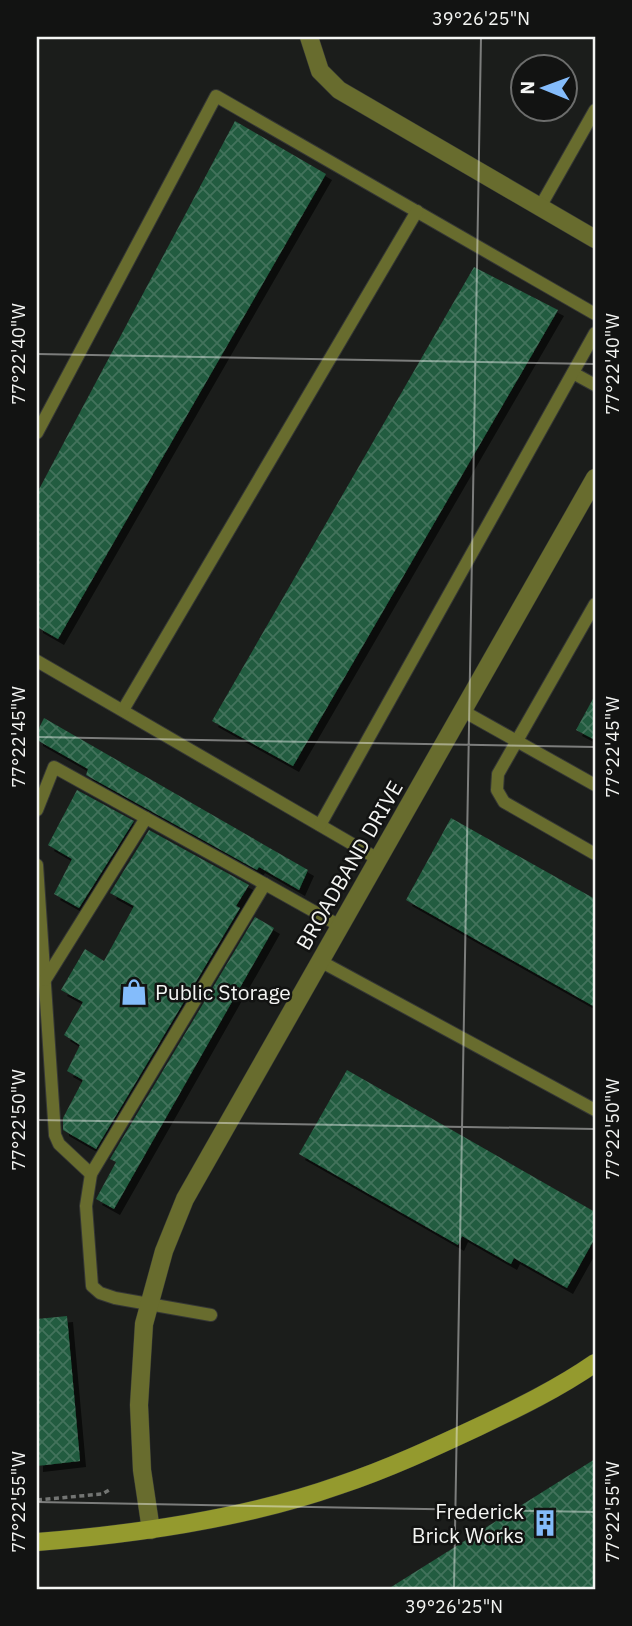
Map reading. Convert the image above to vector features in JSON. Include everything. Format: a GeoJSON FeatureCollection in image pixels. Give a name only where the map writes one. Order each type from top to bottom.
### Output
{"type":"FeatureCollection","features":[{"type":"Feature","properties":{"kind":"main road"},"geometry":{"type":"LineString","coordinates":[[37,1542],[150,1530],[286,1501],[338,1486],[383,1469],[510,1411],[595,1363]]}},
{"type":"Feature","properties":{"kind":"street"},"geometry":{"type":"LineString","coordinates":[[309,37],[320,71],[339,90],[595,239]]}},
{"type":"Feature","properties":{"kind":"street","name":"BROADBAND DRIVE"},"geometry":{"type":"LineString","coordinates":[[150,1530],[142,1470],[139,1405],[144,1324],[164,1251],[185,1199],[595,478]]}},
{"type":"Feature","properties":{"kind":"lane"},"geometry":{"type":"LineString","coordinates":[[37,433],[216,96],[595,314]]}},
{"type":"Feature","properties":{"kind":"lane"},"geometry":{"type":"LineString","coordinates":[[540,207],[595,110]]}},
{"type":"Feature","properties":{"kind":"lane"},"geometry":{"type":"LineString","coordinates":[[122,710],[417,211]]}},
{"type":"Feature","properties":{"kind":"lane"},"geometry":{"type":"LineString","coordinates":[[320,825],[595,333]]}},
{"type":"Feature","properties":{"kind":"lane"},"geometry":{"type":"LineString","coordinates":[[573,373],[595,385]]}},
{"type":"Feature","properties":{"kind":"lane"},"geometry":{"type":"LineString","coordinates":[[595,604],[498,774],[498,790],[504,802],[595,854]]}},
{"type":"Feature","properties":{"kind":"lane"},"geometry":{"type":"LineString","coordinates":[[37,661],[378,859]]}},
{"type":"Feature","properties":{"kind":"lane"},"geometry":{"type":"LineString","coordinates":[[463,711],[595,785]]}},
{"type":"Feature","properties":{"kind":"lane"},"geometry":{"type":"LineString","coordinates":[[37,810],[54,767],[340,926]]}},
{"type":"Feature","properties":{"kind":"lane"},"geometry":{"type":"LineString","coordinates":[[45,980],[146,818]]}},
{"type":"Feature","properties":{"kind":"lane"},"geometry":{"type":"LineString","coordinates":[[37,865],[55,1135],[59,1144],[91,1174]]}},
{"type":"Feature","properties":{"kind":"lane"},"geometry":{"type":"LineString","coordinates":[[211,1315],[148,1305],[100,1293],[92,1286],[86,1206],[91,1174],[265,884]]}},
{"type":"Feature","properties":{"kind":"lane"},"geometry":{"type":"LineString","coordinates":[[320,961],[595,1110]]}},
{"type":"Feature","properties":{"kind":"path"},"geometry":{"type":"LineString","coordinates":[[37,1500],[103,1494],[111,1489]]}},
{"type":"Feature","properties":{"kind":"building"},"geometry":{"type":"Polygon","coordinates":[[[235,121],[326,174],[58,639],[37,627],[37,493],[235,121]]]}},
{"type":"Feature","properties":{"kind":"building"},"geometry":{"type":"Polygon","coordinates":[[[474,267],[558,310],[293,766],[212,721],[474,267]]]}},
{"type":"Feature","properties":{"kind":"building"},"geometry":{"type":"Polygon","coordinates":[[[595,695],[595,740],[576,730],[595,695]]]}},
{"type":"Feature","properties":{"kind":"building"},"geometry":{"type":"Polygon","coordinates":[[[44,718],[308,870],[299,890],[259,867],[257,870],[86,775],[88,769],[37,740],[37,732],[44,718]]]}},
{"type":"Feature","properties":{"kind":"building"},"geometry":{"type":"Polygon","coordinates":[[[77,790],[134,821],[79,908],[54,894],[72,859],[48,845],[77,790]]]}},
{"type":"Feature","properties":{"kind":"building"},"geometry":{"type":"Polygon","coordinates":[[[451,818],[595,899],[595,1007],[406,900],[451,818]]]}},
{"type":"Feature","properties":{"kind":"building"},"geometry":{"type":"Polygon","coordinates":[[[149,830],[249,885],[236,906],[240,908],[96,1149],[63,1130],[63,1118],[83,1080],[67,1071],[80,1045],[64,1035],[83,1002],[61,990],[85,949],[104,961],[134,906],[110,893],[149,830]]]}},
{"type":"Feature","properties":{"kind":"building"},"geometry":{"type":"Polygon","coordinates":[[[255,917],[274,928],[114,1209],[96,1199],[116,1162],[110,1159],[255,917]]]}},
{"type":"Feature","properties":{"kind":"building"},"geometry":{"type":"Polygon","coordinates":[[[347,1070],[595,1212],[595,1238],[567,1288],[514,1258],[511,1264],[462,1236],[458,1245],[299,1154],[347,1070]]]}},
{"type":"Feature","properties":{"kind":"building"},"geometry":{"type":"Polygon","coordinates":[[[67,1316],[80,1461],[37,1466],[37,1319],[67,1316]]]}},
{"type":"Feature","properties":{"kind":"building","name":"Frederick Brick Works"},"geometry":{"type":"Polygon","coordinates":[[[595,1459],[595,1589],[388,1589],[595,1459]]]}},
{"type":"Feature","properties":{"kind":"place","name":"Public Storage"},"geometry":{"type":"Point","coordinates":[134,992]}},
{"type":"Feature","properties":{"kind":"place","name":"Frederick Brick Works"},"geometry":{"type":"Point","coordinates":[545,1523]}}]}
